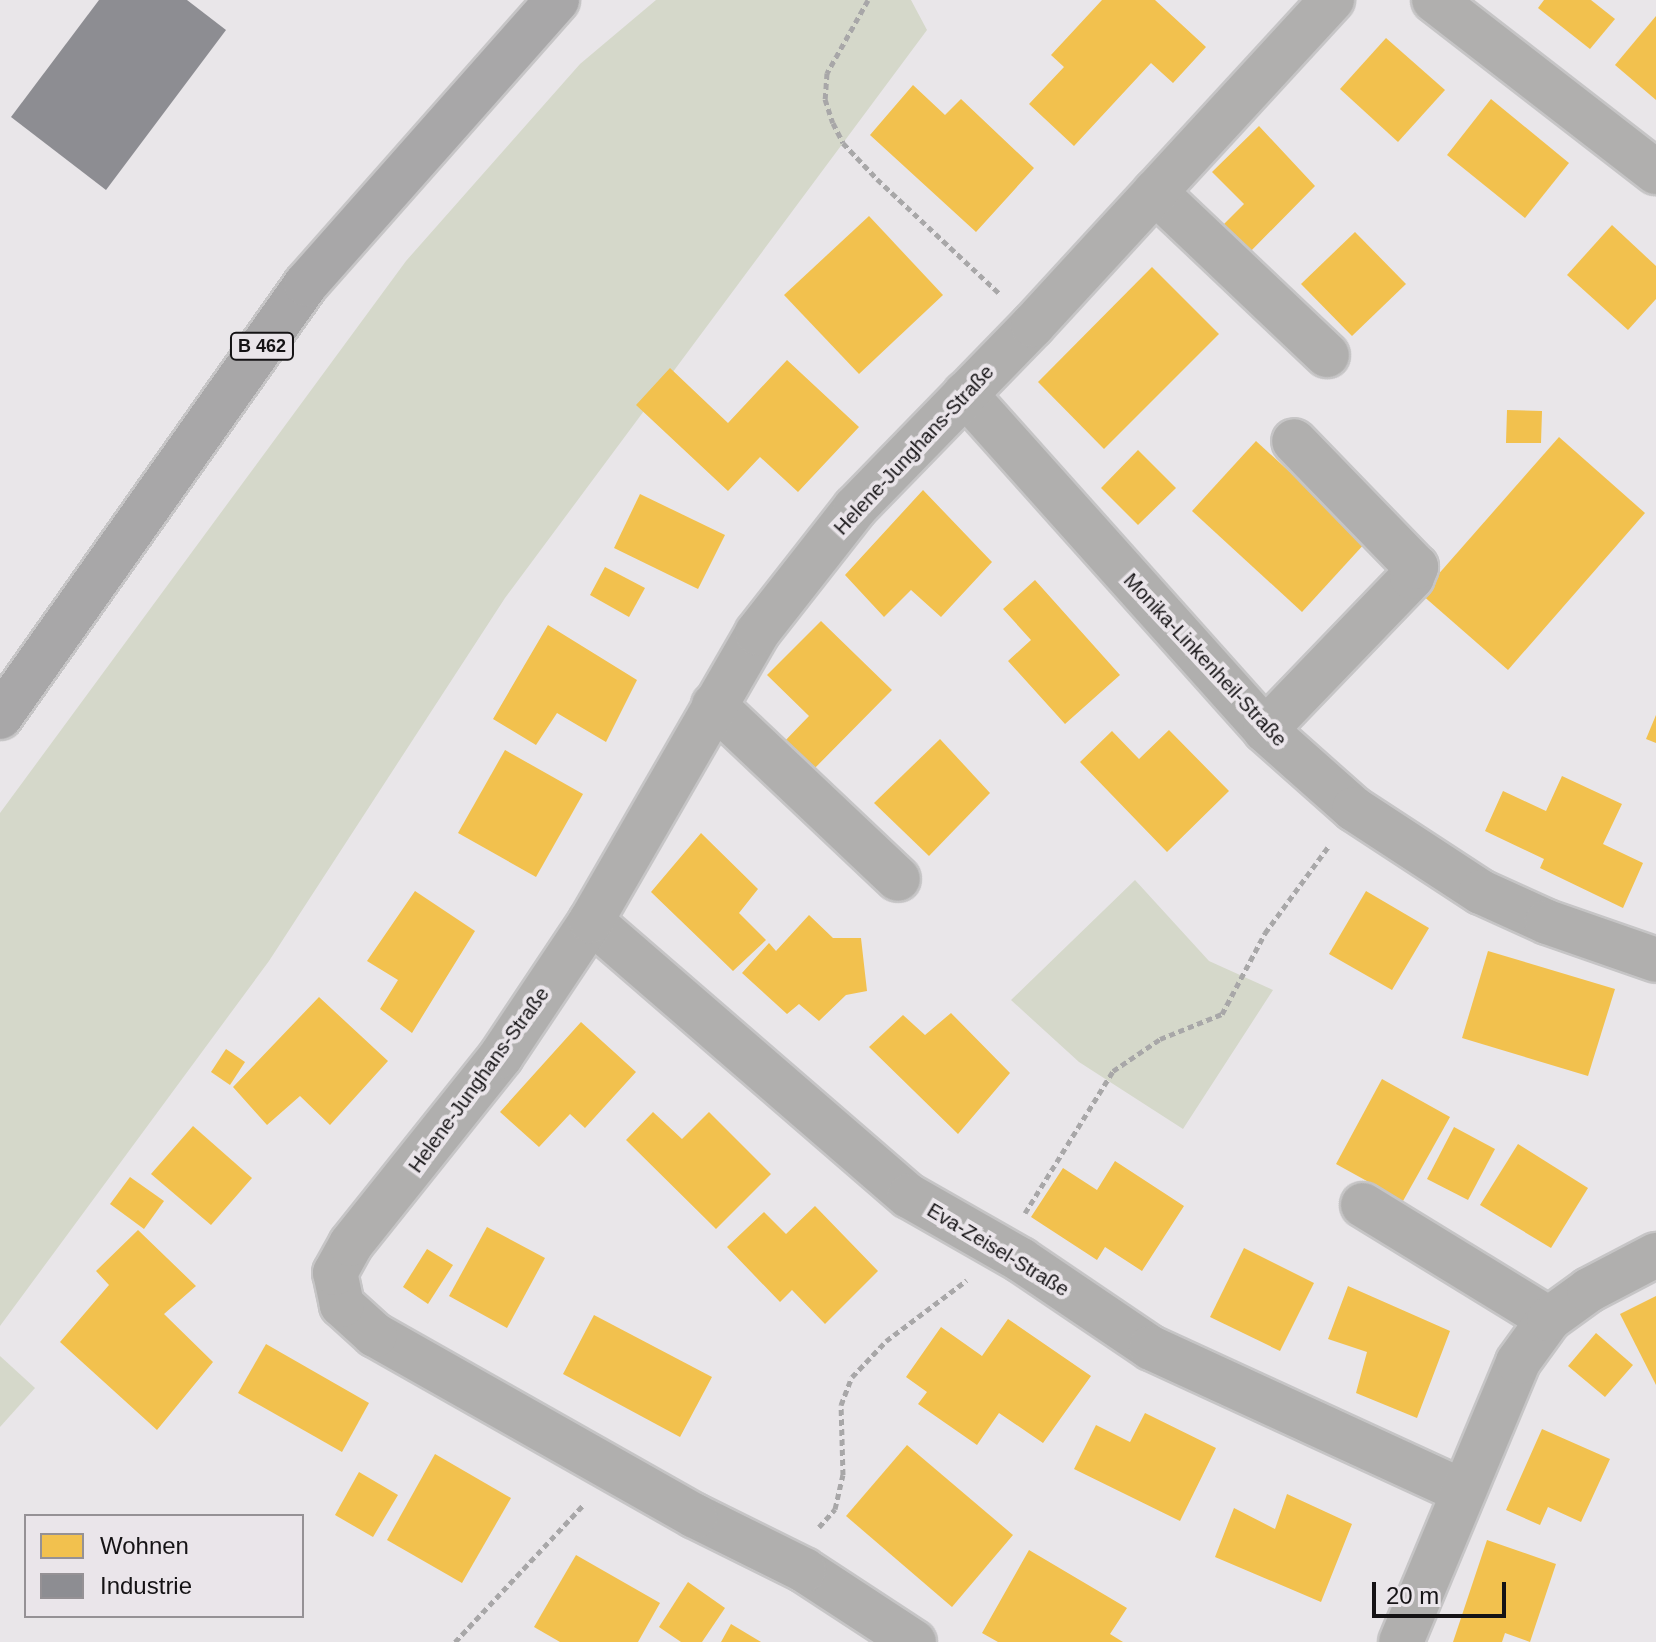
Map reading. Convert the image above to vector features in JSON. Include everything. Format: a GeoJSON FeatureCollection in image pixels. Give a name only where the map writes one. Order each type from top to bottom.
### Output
{"type":"FeatureCollection","features":[{"type":"Feature","properties":{"kind":"main road","name":"B 462"},"geometry":{"type":"LineString","coordinates":[[0,717],[306,284],[557,0]]}},
{"type":"Feature","properties":{"kind":"street","name":"Helene-Junghans-Straße"},"geometry":{"type":"LineString","coordinates":[[914,1642],[790,1562],[615,1471],[375,1335],[342,1305],[335,1273],[351,1244],[501,1056],[591,921],[757,633],[855,508],[1033,325],[1332,0]]}},
{"type":"Feature","properties":{"kind":"street"},"geometry":{"type":"LineString","coordinates":[[1434,0],[1656,172]]}},
{"type":"Feature","properties":{"kind":"street"},"geometry":{"type":"LineString","coordinates":[[1155,192],[1327,355]]}},
{"type":"Feature","properties":{"kind":"street","name":"Monika-Linkenheil-Straße"},"geometry":{"type":"LineString","coordinates":[[965,394],[1265,730],[1354,809],[1481,892],[1547,922],[1656,960]]}},
{"type":"Feature","properties":{"kind":"street"},"geometry":{"type":"LineString","coordinates":[[1265,730],[1412,577],[1416,567],[1294,441]]}},
{"type":"Feature","properties":{"kind":"street"},"geometry":{"type":"LineString","coordinates":[[714,705],[898,879]]}},
{"type":"Feature","properties":{"kind":"street","name":"Eva-Zeisel-Straße"},"geometry":{"type":"LineString","coordinates":[[591,921],[909,1196],[1002,1250],[1151,1348],[1462,1491]]}},
{"type":"Feature","properties":{"kind":"street"},"geometry":{"type":"LineString","coordinates":[[1363,1205],[1549,1319]]}},
{"type":"Feature","properties":{"kind":"street"},"geometry":{"type":"LineString","coordinates":[[1401,1642],[1518,1362],[1549,1319],[1589,1290],[1656,1255]]}},
{"type":"Feature","properties":{"kind":"path"},"geometry":{"type":"LineString","coordinates":[[868,0],[827,73],[825,99],[843,143],[1033,325]]}},
{"type":"Feature","properties":{"kind":"path"},"geometry":{"type":"LineString","coordinates":[[790,1562],[835,1509],[843,1475],[841,1405],[852,1377],[886,1341],[1002,1250],[1113,1071],[1160,1039],[1222,1014],[1265,933],[1354,809]]}},
{"type":"Feature","properties":{"kind":"path"},"geometry":{"type":"LineString","coordinates":[[455,1642],[615,1471]]}},
{"type":"Feature","properties":{"kind":"shaded area"},"geometry":{"type":"Polygon","coordinates":[[[656,0],[911,0],[927,30],[505,598],[269,961],[0,1326],[0,813],[406,261],[580,64],[656,0]]]}},
{"type":"Feature","properties":{"kind":"shaded area"},"geometry":{"type":"Polygon","coordinates":[[[1135,880],[1209,961],[1273,990],[1183,1129],[1079,1062],[1011,1000],[1135,880]]]}},
{"type":"Feature","properties":{"kind":"shaded area"},"geometry":{"type":"Polygon","coordinates":[[[0,1356],[35,1388],[0,1427],[0,1356]]]}},
{"type":"Feature","properties":{"kind":"building: Wohnen"},"geometry":{"type":"Polygon","coordinates":[[[1102,0],[1155,0],[1206,47],[1173,83],[1151,63],[1074,146],[1029,104],[1064,67],[1051,55],[1102,0]]]}},
{"type":"Feature","properties":{"kind":"building: Wohnen"},"geometry":{"type":"Polygon","coordinates":[[[1544,0],[1591,0],[1615,19],[1590,49],[1538,8],[1544,0]]]}},
{"type":"Feature","properties":{"kind":"building: Wohnen"},"geometry":{"type":"Polygon","coordinates":[[[1656,16],[1656,100],[1615,65],[1656,16]]]}},
{"type":"Feature","properties":{"kind":"building: Wohnen"},"geometry":{"type":"Polygon","coordinates":[[[1386,38],[1445,90],[1398,142],[1340,89],[1386,38]]]}},
{"type":"Feature","properties":{"kind":"building: Wohnen"},"geometry":{"type":"Polygon","coordinates":[[[913,85],[945,115],[961,99],[1034,168],[976,232],[870,135],[913,85]]]}},
{"type":"Feature","properties":{"kind":"building: Wohnen"},"geometry":{"type":"Polygon","coordinates":[[[1491,99],[1569,163],[1525,218],[1447,155],[1491,99]]]}},
{"type":"Feature","properties":{"kind":"building: Wohnen"},"geometry":{"type":"Polygon","coordinates":[[[1259,126],[1315,186],[1245,257],[1219,229],[1244,204],[1212,172],[1259,126]]]}},
{"type":"Feature","properties":{"kind":"building: Wohnen"},"geometry":{"type":"Polygon","coordinates":[[[869,216],[943,295],[859,374],[784,295],[869,216]]]}},
{"type":"Feature","properties":{"kind":"building: Wohnen"},"geometry":{"type":"Polygon","coordinates":[[[1612,225],[1656,266],[1656,299],[1628,330],[1567,275],[1612,225]]]}},
{"type":"Feature","properties":{"kind":"building: Wohnen"},"geometry":{"type":"Polygon","coordinates":[[[1355,232],[1406,284],[1352,336],[1301,284],[1355,232]]]}},
{"type":"Feature","properties":{"kind":"building: Wohnen"},"geometry":{"type":"Polygon","coordinates":[[[1152,267],[1219,334],[1104,449],[1038,382],[1152,267]]]}},
{"type":"Feature","properties":{"kind":"building: Wohnen"},"geometry":{"type":"Polygon","coordinates":[[[787,360],[859,427],[798,492],[760,457],[728,491],[636,405],[670,368],[728,423],[787,360]]]}},
{"type":"Feature","properties":{"kind":"building: Wohnen"},"geometry":{"type":"Polygon","coordinates":[[[1507,410],[1542,411],[1541,443],[1506,443],[1507,410]]]}},
{"type":"Feature","properties":{"kind":"building: Wohnen"},"geometry":{"type":"Polygon","coordinates":[[[1559,437],[1645,513],[1508,670],[1421,594],[1559,437]]]}},
{"type":"Feature","properties":{"kind":"building: Wohnen"},"geometry":{"type":"Polygon","coordinates":[[[1256,441],[1366,542],[1302,612],[1192,511],[1256,441]]]}},
{"type":"Feature","properties":{"kind":"building: Wohnen"},"geometry":{"type":"Polygon","coordinates":[[[1138,450],[1176,488],[1138,525],[1101,488],[1138,450]]]}},
{"type":"Feature","properties":{"kind":"building: Wohnen"},"geometry":{"type":"Polygon","coordinates":[[[923,490],[992,562],[941,617],[911,590],[884,617],[845,575],[923,490]]]}},
{"type":"Feature","properties":{"kind":"building: Wohnen"},"geometry":{"type":"Polygon","coordinates":[[[640,494],[725,535],[698,589],[614,548],[640,494]]]}},
{"type":"Feature","properties":{"kind":"building: Wohnen"},"geometry":{"type":"Polygon","coordinates":[[[605,567],[645,588],[629,617],[590,595],[605,567]]]}},
{"type":"Feature","properties":{"kind":"building: Wohnen"},"geometry":{"type":"Polygon","coordinates":[[[1035,580],[1120,675],[1065,724],[1008,661],[1031,640],[1003,609],[1035,580]]]}},
{"type":"Feature","properties":{"kind":"building: Wohnen"},"geometry":{"type":"Polygon","coordinates":[[[821,621],[892,690],[809,774],[781,745],[809,716],[767,675],[821,621]]]}},
{"type":"Feature","properties":{"kind":"building: Wohnen"},"geometry":{"type":"Polygon","coordinates":[[[548,625],[637,680],[606,742],[557,713],[536,745],[493,719],[548,625]]]}},
{"type":"Feature","properties":{"kind":"building: Wohnen"},"geometry":{"type":"Polygon","coordinates":[[[1656,715],[1656,743],[1646,739],[1656,715]]]}},
{"type":"Feature","properties":{"kind":"building: Wohnen"},"geometry":{"type":"Polygon","coordinates":[[[1169,730],[1229,791],[1167,852],[1080,762],[1112,731],[1139,759],[1169,730]]]}},
{"type":"Feature","properties":{"kind":"building: Wohnen"},"geometry":{"type":"Polygon","coordinates":[[[940,739],[990,793],[929,856],[874,803],[940,739]]]}},
{"type":"Feature","properties":{"kind":"building: Wohnen"},"geometry":{"type":"Polygon","coordinates":[[[505,750],[583,794],[536,877],[458,833],[505,750]]]}},
{"type":"Feature","properties":{"kind":"building: Wohnen"},"geometry":{"type":"Polygon","coordinates":[[[1562,776],[1622,804],[1603,844],[1643,863],[1623,908],[1540,868],[1544,859],[1485,831],[1503,791],[1546,811],[1562,776]]]}},
{"type":"Feature","properties":{"kind":"building: Wohnen"},"geometry":{"type":"Polygon","coordinates":[[[701,833],[758,889],[739,913],[766,940],[733,971],[651,892],[701,833]]]}},
{"type":"Feature","properties":{"kind":"building: Wohnen"},"geometry":{"type":"Polygon","coordinates":[[[415,891],[475,931],[412,1033],[380,1009],[398,980],[367,961],[415,891]]]}},
{"type":"Feature","properties":{"kind":"building: Wohnen"},"geometry":{"type":"Polygon","coordinates":[[[1366,891],[1429,928],[1392,990],[1329,954],[1366,891]]]}},
{"type":"Feature","properties":{"kind":"building: Wohnen"},"geometry":{"type":"Polygon","coordinates":[[[809,915],[833,938],[861,938],[867,991],[846,995],[819,1021],[799,1004],[787,1014],[742,973],[769,943],[776,951],[809,915]]]}},
{"type":"Feature","properties":{"kind":"building: Wohnen"},"geometry":{"type":"Polygon","coordinates":[[[1488,951],[1615,989],[1588,1076],[1462,1038],[1488,951]]]}},
{"type":"Feature","properties":{"kind":"building: Wohnen"},"geometry":{"type":"Polygon","coordinates":[[[319,997],[388,1061],[330,1125],[300,1096],[267,1125],[233,1087],[319,997]]]}},
{"type":"Feature","properties":{"kind":"building: Wohnen"},"geometry":{"type":"Polygon","coordinates":[[[951,1013],[1010,1073],[958,1134],[869,1047],[903,1015],[925,1035],[951,1013]]]}},
{"type":"Feature","properties":{"kind":"building: Wohnen"},"geometry":{"type":"Polygon","coordinates":[[[581,1022],[636,1072],[585,1128],[570,1114],[539,1147],[500,1112],[581,1022]]]}},
{"type":"Feature","properties":{"kind":"building: Wohnen"},"geometry":{"type":"Polygon","coordinates":[[[226,1049],[245,1062],[230,1085],[211,1072],[226,1049]]]}},
{"type":"Feature","properties":{"kind":"building: Wohnen"},"geometry":{"type":"Polygon","coordinates":[[[1382,1079],[1450,1117],[1403,1201],[1336,1164],[1382,1079]]]}},
{"type":"Feature","properties":{"kind":"building: Wohnen"},"geometry":{"type":"Polygon","coordinates":[[[653,1112],[682,1139],[709,1112],[771,1174],[716,1229],[626,1140],[653,1112]]]}},
{"type":"Feature","properties":{"kind":"building: Wohnen"},"geometry":{"type":"Polygon","coordinates":[[[193,1126],[252,1178],[211,1225],[151,1174],[193,1126]]]}},
{"type":"Feature","properties":{"kind":"building: Wohnen"},"geometry":{"type":"Polygon","coordinates":[[[1454,1127],[1495,1149],[1468,1200],[1427,1179],[1454,1127]]]}},
{"type":"Feature","properties":{"kind":"building: Wohnen"},"geometry":{"type":"Polygon","coordinates":[[[1518,1144],[1588,1188],[1551,1248],[1480,1205],[1518,1144]]]}},
{"type":"Feature","properties":{"kind":"building: Wohnen"},"geometry":{"type":"Polygon","coordinates":[[[1115,1161],[1184,1206],[1142,1271],[1105,1247],[1097,1260],[1031,1217],[1063,1168],[1097,1190],[1115,1161]]]}},
{"type":"Feature","properties":{"kind":"building: Wohnen"},"geometry":{"type":"Polygon","coordinates":[[[130,1177],[164,1201],[144,1229],[110,1204],[130,1177]]]}},
{"type":"Feature","properties":{"kind":"building: Wohnen"},"geometry":{"type":"Polygon","coordinates":[[[815,1206],[878,1271],[825,1324],[792,1290],[780,1302],[727,1247],[764,1212],[786,1234],[815,1206]]]}},
{"type":"Feature","properties":{"kind":"building: Wohnen"},"geometry":{"type":"Polygon","coordinates":[[[487,1227],[545,1258],[507,1328],[449,1296],[487,1227]]]}},
{"type":"Feature","properties":{"kind":"building: Wohnen"},"geometry":{"type":"Polygon","coordinates":[[[138,1230],[196,1286],[164,1314],[213,1362],[157,1430],[60,1342],[109,1285],[96,1271],[138,1230]]]}},
{"type":"Feature","properties":{"kind":"building: Wohnen"},"geometry":{"type":"Polygon","coordinates":[[[1244,1248],[1314,1283],[1280,1351],[1210,1317],[1244,1248]]]}},
{"type":"Feature","properties":{"kind":"building: Wohnen"},"geometry":{"type":"Polygon","coordinates":[[[427,1249],[453,1265],[428,1304],[403,1287],[427,1249]]]}},
{"type":"Feature","properties":{"kind":"building: Wohnen"},"geometry":{"type":"Polygon","coordinates":[[[1348,1286],[1450,1331],[1417,1418],[1356,1393],[1367,1352],[1328,1339],[1348,1286]]]}},
{"type":"Feature","properties":{"kind":"building: Wohnen"},"geometry":{"type":"Polygon","coordinates":[[[1656,1296],[1656,1385],[1620,1314],[1656,1296]]]}},
{"type":"Feature","properties":{"kind":"building: Wohnen"},"geometry":{"type":"Polygon","coordinates":[[[594,1315],[712,1377],[680,1437],[563,1374],[594,1315]]]}},
{"type":"Feature","properties":{"kind":"building: Wohnen"},"geometry":{"type":"Polygon","coordinates":[[[1008,1319],[1091,1376],[1043,1443],[999,1413],[977,1445],[918,1404],[927,1392],[906,1377],[941,1327],[982,1356],[1008,1319]]]}},
{"type":"Feature","properties":{"kind":"building: Wohnen"},"geometry":{"type":"Polygon","coordinates":[[[1596,1333],[1633,1365],[1605,1397],[1568,1366],[1596,1333]]]}},
{"type":"Feature","properties":{"kind":"building: Wohnen"},"geometry":{"type":"Polygon","coordinates":[[[266,1344],[369,1403],[342,1452],[238,1393],[266,1344]]]}},
{"type":"Feature","properties":{"kind":"building: Wohnen"},"geometry":{"type":"Polygon","coordinates":[[[1145,1413],[1216,1448],[1180,1521],[1074,1469],[1096,1425],[1130,1442],[1145,1413]]]}},
{"type":"Feature","properties":{"kind":"building: Wohnen"},"geometry":{"type":"Polygon","coordinates":[[[1542,1429],[1610,1459],[1581,1522],[1548,1507],[1540,1525],[1506,1510],[1542,1429]]]}},
{"type":"Feature","properties":{"kind":"building: Wohnen"},"geometry":{"type":"Polygon","coordinates":[[[907,1445],[1013,1535],[952,1607],[846,1516],[907,1445]]]}},
{"type":"Feature","properties":{"kind":"building: Wohnen"},"geometry":{"type":"Polygon","coordinates":[[[435,1454],[511,1498],[462,1583],[387,1540],[435,1454]]]}},
{"type":"Feature","properties":{"kind":"building: Wohnen"},"geometry":{"type":"Polygon","coordinates":[[[359,1472],[398,1495],[373,1537],[335,1515],[359,1472]]]}},
{"type":"Feature","properties":{"kind":"building: Wohnen"},"geometry":{"type":"Polygon","coordinates":[[[1287,1494],[1352,1524],[1321,1602],[1215,1557],[1234,1508],[1275,1529],[1287,1494]]]}},
{"type":"Feature","properties":{"kind":"building: Wohnen"},"geometry":{"type":"Polygon","coordinates":[[[1487,1540],[1556,1564],[1530,1642],[1505,1633],[1502,1642],[1453,1642],[1487,1540]]]}},
{"type":"Feature","properties":{"kind":"building: Wohnen"},"geometry":{"type":"Polygon","coordinates":[[[1029,1550],[1127,1608],[1110,1634],[1123,1642],[998,1642],[982,1633],[1029,1550]]]}},
{"type":"Feature","properties":{"kind":"building: Wohnen"},"geometry":{"type":"Polygon","coordinates":[[[576,1555],[660,1603],[638,1642],[560,1642],[534,1627],[576,1555]]]}},
{"type":"Feature","properties":{"kind":"building: Wohnen"},"geometry":{"type":"Polygon","coordinates":[[[688,1582],[725,1608],[702,1642],[681,1642],[659,1627],[688,1582]]]}},
{"type":"Feature","properties":{"kind":"building: Wohnen"},"geometry":{"type":"Polygon","coordinates":[[[731,1624],[761,1642],[721,1642],[731,1624]]]}},
{"type":"Feature","properties":{"kind":"building: Industrie"},"geometry":{"type":"Polygon","coordinates":[[[99,0],[187,0],[226,30],[106,190],[11,117],[99,0]]]}}]}
